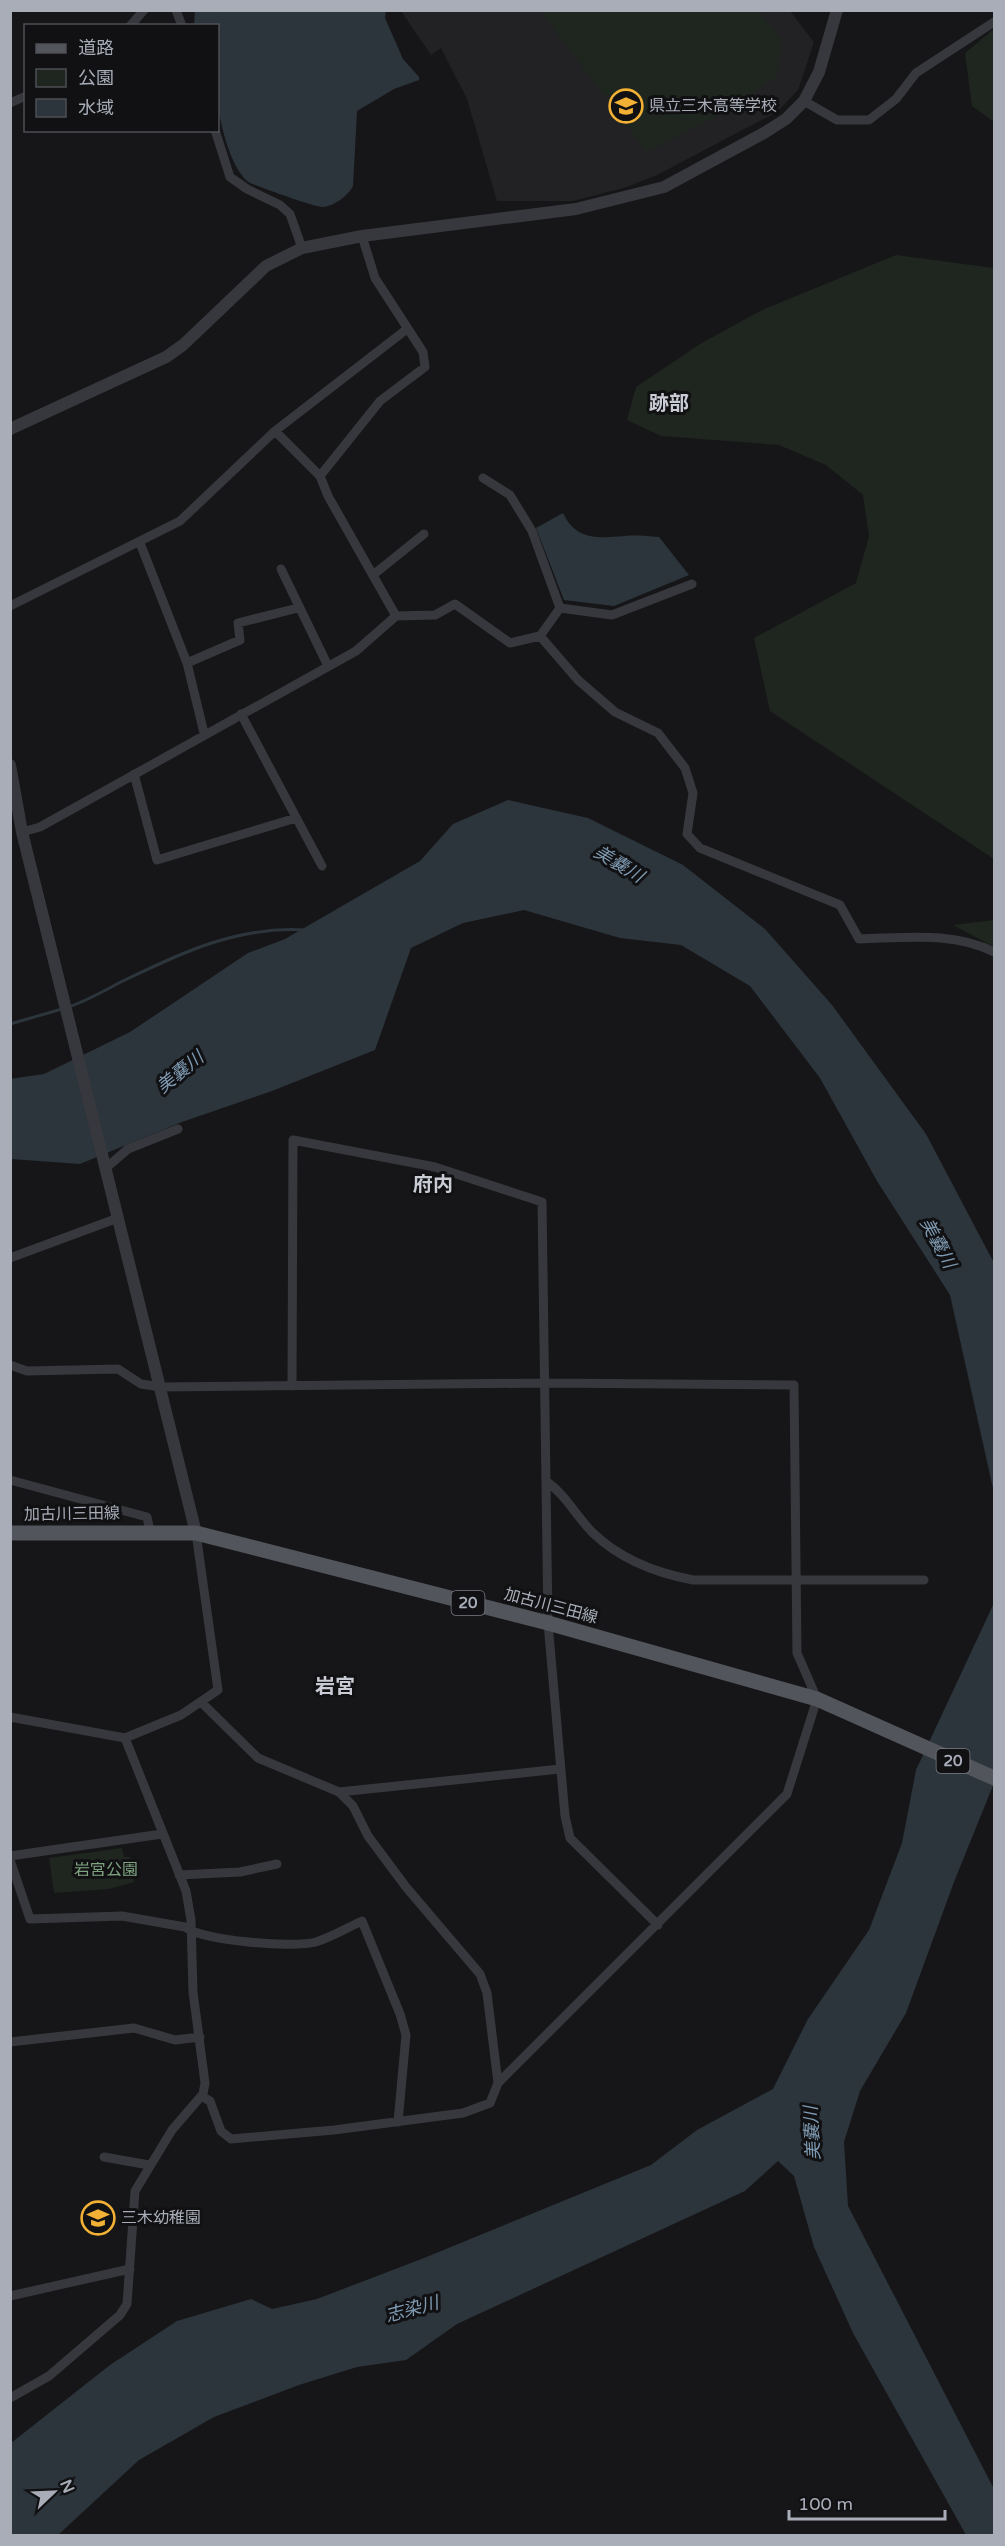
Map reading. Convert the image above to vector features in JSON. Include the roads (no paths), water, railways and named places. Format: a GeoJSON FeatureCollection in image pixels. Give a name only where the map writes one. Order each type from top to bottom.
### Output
{"type":"FeatureCollection","features":[{"type":"Feature","properties":{"kind":"main road","name":"加古川三田線"},"geometry":{"type":"LineString","coordinates":[[10,1533],[150,1531],[196,1533],[548,1623],[816,1699],[994,1778]]}},
{"type":"Feature","properties":{"kind":"street"},"geometry":{"type":"LineString","coordinates":[[10,429],[166,357],[266,266],[302,248],[362,236],[576,209],[664,186],[764,133],[786,119],[804,101],[819,72],[837,10]]}},
{"type":"Feature","properties":{"kind":"street"},"geometry":{"type":"LineString","coordinates":[[804,101],[837,120],[869,120],[896,99],[916,73],[994,22]]}},
{"type":"Feature","properties":{"kind":"street"},"geometry":{"type":"LineString","coordinates":[[10,103],[24,97]]}},
{"type":"Feature","properties":{"kind":"street"},"geometry":{"type":"LineString","coordinates":[[216,132],[230,177],[247,189],[280,205],[290,214],[302,248]]}},
{"type":"Feature","properties":{"kind":"street"},"geometry":{"type":"LineString","coordinates":[[320,476],[380,401],[425,367],[423,352],[375,278],[362,236]]}},
{"type":"Feature","properties":{"kind":"street"},"geometry":{"type":"LineString","coordinates":[[10,606],[180,521],[275,432],[407,328]]}},
{"type":"Feature","properties":{"kind":"street"},"geometry":{"type":"LineString","coordinates":[[275,432],[320,476],[396,616]]}},
{"type":"Feature","properties":{"kind":"street"},"geometry":{"type":"LineString","coordinates":[[483,478],[510,495],[532,531],[560,608]]}},
{"type":"Feature","properties":{"kind":"street"},"geometry":{"type":"LineString","coordinates":[[374,575],[424,534]]}},
{"type":"Feature","properties":{"kind":"street"},"geometry":{"type":"LineString","coordinates":[[140,543],[187,663],[204,734]]}},
{"type":"Feature","properties":{"kind":"street"},"geometry":{"type":"LineString","coordinates":[[281,569],[328,666]]}},
{"type":"Feature","properties":{"kind":"street"},"geometry":{"type":"LineString","coordinates":[[560,608],[612,615],[692,584]]}},
{"type":"Feature","properties":{"kind":"street"},"geometry":{"type":"LineString","coordinates":[[16,833],[40,827],[356,651],[396,616],[435,615],[455,604],[510,643],[540,636],[560,608]]}},
{"type":"Feature","properties":{"kind":"street"},"geometry":{"type":"LineString","coordinates":[[187,663],[240,640],[238,623],[298,608]]}},
{"type":"Feature","properties":{"kind":"street"},"geometry":{"type":"LineString","coordinates":[[540,636],[578,680],[615,712],[658,733],[686,768],[693,793],[687,834],[700,848],[840,905],[859,939],[930,937],[970,940],[994,952]]}},
{"type":"Feature","properties":{"kind":"street"},"geometry":{"type":"LineString","coordinates":[[241,714],[322,866]]}},
{"type":"Feature","properties":{"kind":"street"},"geometry":{"type":"LineString","coordinates":[[10,765],[16,833],[58,971],[196,1533],[218,1690],[202,1703],[181,1715],[125,1738],[10,1717]]}},
{"type":"Feature","properties":{"kind":"street"},"geometry":{"type":"LineString","coordinates":[[134,774],[157,860],[296,818]]}},
{"type":"Feature","properties":{"kind":"street"},"geometry":{"type":"LineString","coordinates":[[107,1167],[128,1149],[178,1129]]}},
{"type":"Feature","properties":{"kind":"street"},"geometry":{"type":"LineString","coordinates":[[292,1386],[293,1140],[435,1167],[542,1202],[548,1623],[564,1816],[570,1838],[657,1925]]}},
{"type":"Feature","properties":{"kind":"street"},"geometry":{"type":"LineString","coordinates":[[10,1258],[118,1218]]}},
{"type":"Feature","properties":{"kind":"street"},"geometry":{"type":"LineString","coordinates":[[10,1365],[27,1371],[118,1369],[141,1384],[162,1387],[544,1383],[794,1385],[797,1653],[816,1699],[787,1794],[498,2083],[490,2103],[463,2113],[231,2139],[221,2131],[210,2101],[201,2096]]}},
{"type":"Feature","properties":{"kind":"street"},"geometry":{"type":"LineString","coordinates":[[10,1480],[147,1518],[150,1531]]}},
{"type":"Feature","properties":{"kind":"street"},"geometry":{"type":"LineString","coordinates":[[546,1481],[555,1488],[592,1533],[625,1558],[674,1576],[693,1580],[797,1582],[924,1580]]}},
{"type":"Feature","properties":{"kind":"street"},"geometry":{"type":"LineString","coordinates":[[202,1703],[258,1758],[339,1792],[353,1806],[368,1836],[406,1887],[480,1974],[487,1993],[498,2083]]}},
{"type":"Feature","properties":{"kind":"street"},"geometry":{"type":"LineString","coordinates":[[10,2398],[49,2376],[120,2315],[127,2304],[135,2191],[172,2130],[201,2096],[204,2083],[193,1992],[192,1933],[186,1891],[125,1738]]}},
{"type":"Feature","properties":{"kind":"street"},"geometry":{"type":"LineString","coordinates":[[339,1792],[560,1769]]}},
{"type":"Feature","properties":{"kind":"street"},"geometry":{"type":"LineString","coordinates":[[162,1834],[10,1858],[30,1919],[122,1916],[185,1927],[192,1933],[217,1938],[291,1944],[315,1942],[362,1921],[400,2014],[406,2035],[398,2122]]}},
{"type":"Feature","properties":{"kind":"street"},"geometry":{"type":"LineString","coordinates":[[179,1875],[240,1872],[277,1864]]}},
{"type":"Feature","properties":{"kind":"street"},"geometry":{"type":"LineString","coordinates":[[10,2042],[134,2028],[176,2040],[200,2037]]}},
{"type":"Feature","properties":{"kind":"street"},"geometry":{"type":"LineString","coordinates":[[104,2157],[149,2165]]}},
{"type":"Feature","properties":{"kind":"street"},"geometry":{"type":"LineString","coordinates":[[10,2296],[130,2269]]}},
{"type":"Feature","properties":{"kind":"water"},"geometry":{"type":"Polygon","coordinates":[[[195,11],[386,11],[385,18],[403,59],[419,77],[419,80],[394,89],[357,111],[353,186],[336,203],[323,207],[318,206],[250,183],[238,169],[228,148],[219,115],[219,24],[194,24],[195,11]]]}},
{"type":"Feature","properties":{"kind":"water"},"geometry":{"type":"Polygon","coordinates":[[[563,513],[575,529],[589,536],[659,537],[689,575],[614,606],[564,600],[536,528],[563,513]]]}},
{"type":"Feature","properties":{"kind":"water","name":"美嚢川"},"geometry":{"type":"Polygon","coordinates":[[[508,800],[588,818],[683,865],[765,929],[832,1005],[926,1134],[994,1263],[994,1493],[950,1295],[877,1181],[820,1078],[750,986],[681,945],[620,938],[524,910],[463,923],[411,948],[375,1050],[272,1091],[182,1122],[80,1164],[11,1159],[10,1079],[44,1074],[130,1032],[248,953],[285,939],[420,861],[453,824],[508,800]]]}},
{"type":"Feature","properties":{"kind":"water"},"geometry":{"type":"Polygon","coordinates":[[[994,1603],[994,1783],[954,1882],[906,2013],[860,2091],[844,2142],[848,2206],[994,2489],[994,2535],[966,2535],[853,2333],[814,2247],[794,2176],[778,2161],[745,2191],[457,2324],[406,2360],[357,2367],[299,2385],[214,2417],[139,2460],[58,2535],[11,2536],[11,2443],[110,2365],[177,2321],[251,2299],[272,2309],[317,2299],[424,2258],[651,2165],[697,2130],[773,2089],[808,2019],[869,1930],[902,1843],[916,1770],[994,1603]]]}},
{"type":"Feature","properties":{"kind":"waterway"},"geometry":{"type":"LineString","coordinates":[[68,1007],[166,961],[210,944],[256,932],[304,930]]}},
{"type":"Feature","properties":{"kind":"waterway"},"geometry":{"type":"LineString","coordinates":[[10,1024],[62,1009]]}},
{"type":"Feature","properties":{"kind":"place","name":"県立三木高等学校"},"geometry":{"type":"Point","coordinates":[626,106]}},
{"type":"Feature","properties":{"kind":"place","name":"三木幼稚園"},"geometry":{"type":"Point","coordinates":[98,2218]}},
{"type":"Feature","properties":{"kind":"district","name":"跡部"},"geometry":{"type":"Point","coordinates":[669,404]}},
{"type":"Feature","properties":{"kind":"district","name":"府内"},"geometry":{"type":"Point","coordinates":[433,1185]}},
{"type":"Feature","properties":{"kind":"district","name":"岩宮"},"geometry":{"type":"Point","coordinates":[335,1687]}},
{"type":"Feature","properties":{"kind":"park label","name":"岩宮公園"},"geometry":{"type":"Point","coordinates":[106,1870]}},
{"type":"Feature","properties":{"kind":"water label","name":"志染川"},"geometry":{"type":"Point","coordinates":[412,2309]}}]}
